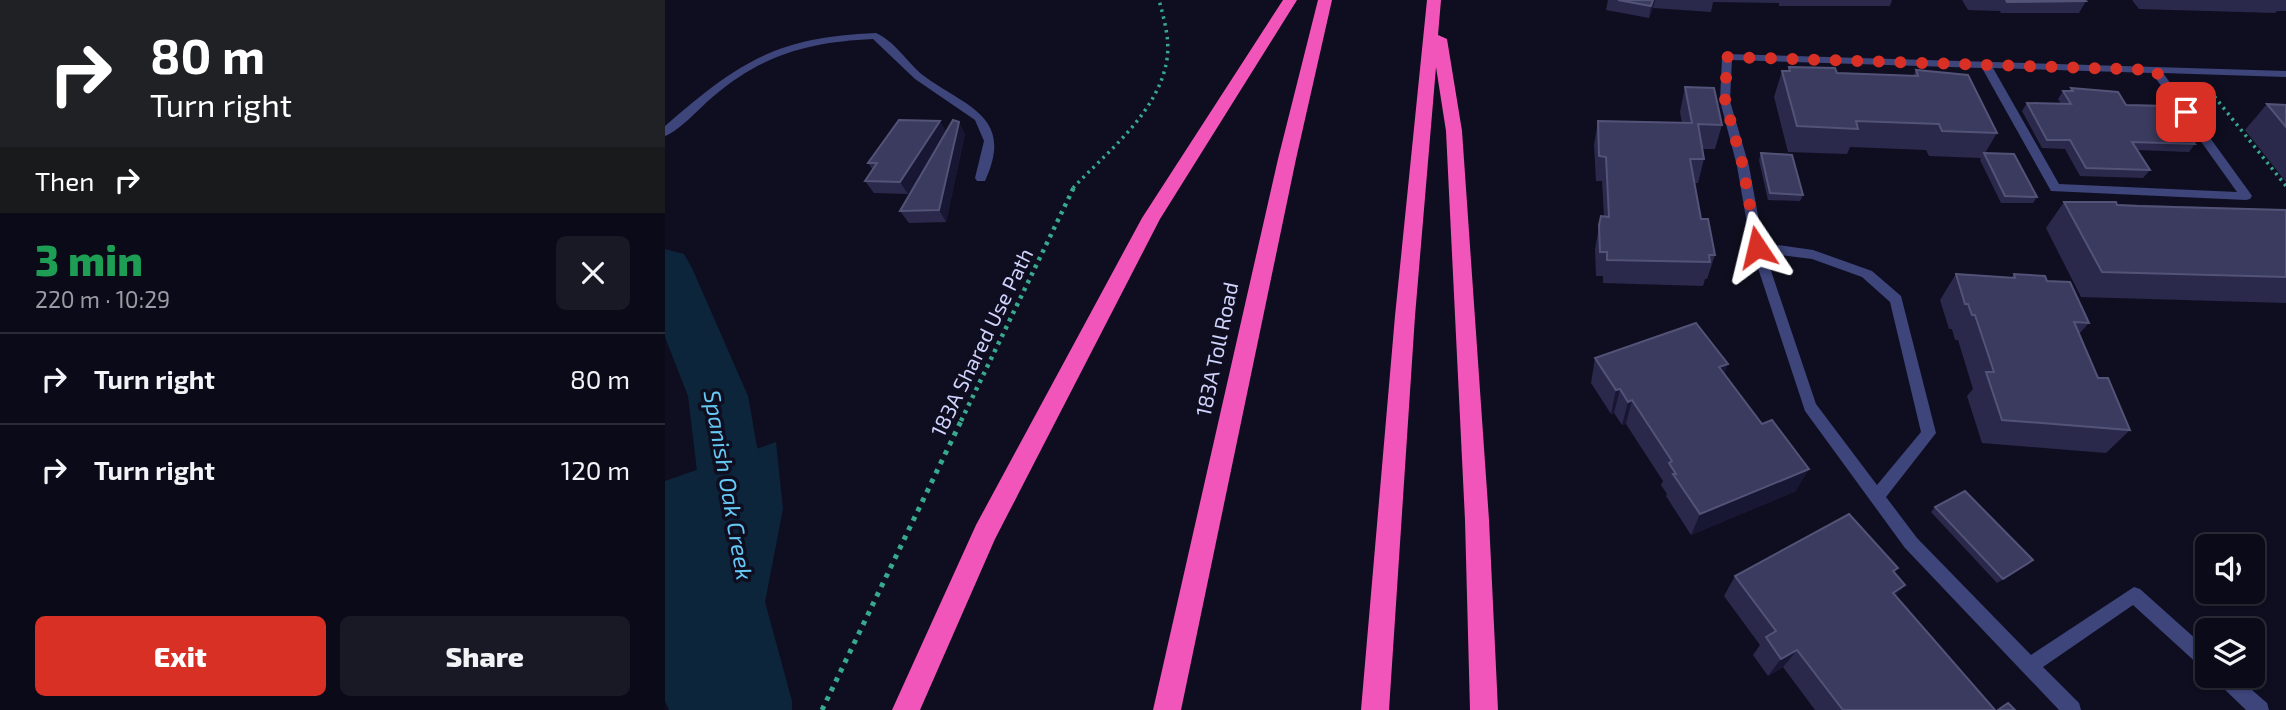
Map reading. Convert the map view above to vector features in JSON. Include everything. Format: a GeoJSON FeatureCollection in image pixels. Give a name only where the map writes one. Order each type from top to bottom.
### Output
{"type":"FeatureCollection","features":[{"type":"Feature","properties":{"kind":"highway"},"geometry":{"type":"LineString","coordinates":[[906,710],[985,533],[1151,218],[1290,0]]}},
{"type":"Feature","properties":{"kind":"highway","name":"183A Toll Road"},"geometry":{"type":"LineString","coordinates":[[1167,710],[1287,159],[1325,0]]}},
{"type":"Feature","properties":{"kind":"highway"},"geometry":{"type":"LineString","coordinates":[[1375,710],[1405,316],[1434,5]]}},
{"type":"Feature","properties":{"kind":"highway"},"geometry":{"type":"LineString","coordinates":[[1434,5],[1454,131],[1477,520],[1484,710]]}},
{"type":"Feature","properties":{"kind":"lane"},"geometry":{"type":"LineString","coordinates":[[665,132],[723,81],[759,59],[794,45],[850,36],[876,36],[919,77],[980,118],[990,141],[981,178]]}},
{"type":"Feature","properties":{"kind":"lane"},"geometry":{"type":"LineString","coordinates":[[2072,710],[1911,542],[1810,407],[1757,247],[1743,166],[1725,101],[1727,57],[2286,74]]}},
{"type":"Feature","properties":{"kind":"lane"},"geometry":{"type":"LineString","coordinates":[[1985,64],[2055,188],[2246,196],[2155,70]]}},
{"type":"Feature","properties":{"kind":"lane"},"geometry":{"type":"LineString","coordinates":[[1757,247],[1813,255],[1867,274],[1896,300],[1929,433],[1877,497]]}},
{"type":"Feature","properties":{"kind":"lane"},"geometry":{"type":"LineString","coordinates":[[2030,666],[2134,595],[2195,650]]}},
{"type":"Feature","properties":{"kind":"lane"},"geometry":{"type":"LineString","coordinates":[[2236,688],[2260,710]]}},
{"type":"Feature","properties":{"kind":"path","name":"183A Shared Use Path"},"geometry":{"type":"LineString","coordinates":[[822,710],[1073,188],[1132,124],[1155,93],[1167,61],[1167,28],[1159,0]]}},
{"type":"Feature","properties":{"kind":"path"},"geometry":{"type":"LineString","coordinates":[[2194,71],[2286,186]]}},
{"type":"Feature","properties":{"kind":"water"},"geometry":{"type":"Polygon","coordinates":[[[776,442],[783,509],[765,602],[792,701],[792,710],[669,710],[665,701],[665,481],[776,442]]]}},
{"type":"Feature","properties":{"kind":"building"},"geometry":{"type":"Polygon","coordinates":[[[1618,0],[1653,0],[1651,6],[1618,0]]]}},
{"type":"Feature","properties":{"kind":"building"},"geometry":{"type":"Polygon","coordinates":[[[2006,0],[2085,0],[2086,1],[2007,2],[2006,0]]]}},
{"type":"Feature","properties":{"kind":"building"},"geometry":{"type":"Polygon","coordinates":[[[1789,67],[1835,68],[1837,73],[1918,76],[1916,70],[1968,75],[1997,133],[1942,131],[1939,124],[1856,121],[1858,129],[1797,126],[1782,71],[1790,71],[1789,67]]]}},
{"type":"Feature","properties":{"kind":"building"},"geometry":{"type":"Polygon","coordinates":[[[1685,87],[1714,88],[1722,125],[1698,124],[1704,159],[1690,159],[1701,219],[1708,219],[1715,255],[1709,255],[1710,262],[1607,260],[1607,252],[1600,252],[1601,216],[1609,217],[1606,157],[1599,156],[1598,121],[1692,123],[1685,87]]]}},
{"type":"Feature","properties":{"kind":"building"},"geometry":{"type":"Polygon","coordinates":[[[2071,88],[2118,92],[2126,105],[2168,106],[2195,144],[2132,142],[2150,170],[2086,168],[2070,140],[2047,140],[2027,103],[2071,104],[2063,91],[2073,91],[2071,88]]]}},
{"type":"Feature","properties":{"kind":"building"},"geometry":{"type":"Polygon","coordinates":[[[2267,104],[2286,105],[2286,127],[2267,104]]]}},
{"type":"Feature","properties":{"kind":"building"},"geometry":{"type":"Polygon","coordinates":[[[899,120],[940,121],[900,182],[865,181],[877,163],[868,163],[899,120]]]}},
{"type":"Feature","properties":{"kind":"building"},"geometry":{"type":"Polygon","coordinates":[[[953,120],[959,122],[939,210],[900,211],[953,120]]]}},
{"type":"Feature","properties":{"kind":"building"},"geometry":{"type":"Polygon","coordinates":[[[1761,153],[1792,155],[1803,195],[1770,193],[1761,153]]]}},
{"type":"Feature","properties":{"kind":"building"},"geometry":{"type":"Polygon","coordinates":[[[1984,153],[2014,154],[2037,197],[2005,196],[1984,153]]]}},
{"type":"Feature","properties":{"kind":"building"},"geometry":{"type":"Polygon","coordinates":[[[2064,202],[2286,210],[2286,277],[2102,272],[2064,202]]]}},
{"type":"Feature","properties":{"kind":"building"},"geometry":{"type":"Polygon","coordinates":[[[1956,274],[2015,278],[2014,274],[2045,276],[2047,281],[2070,282],[2089,323],[2074,322],[2098,378],[2108,378],[2130,430],[2002,420],[1986,372],[1994,372],[1975,315],[1972,315],[1968,304],[1965,304],[1956,274]]]}},
{"type":"Feature","properties":{"kind":"building"},"geometry":{"type":"Polygon","coordinates":[[[1696,323],[1728,364],[1719,367],[1762,424],[1772,420],[1809,469],[1700,514],[1673,474],[1676,474],[1669,463],[1672,461],[1632,400],[1628,402],[1620,389],[1616,390],[1595,358],[1696,323]]]}},
{"type":"Feature","properties":{"kind":"building"},"geometry":{"type":"Polygon","coordinates":[[[1965,491],[2033,560],[2003,579],[1935,507],[1965,491]]]}},
{"type":"Feature","properties":{"kind":"building"},"geometry":{"type":"Polygon","coordinates":[[[1849,514],[1898,568],[1893,571],[1905,585],[1893,593],[1995,710],[1843,710],[1797,650],[1781,659],[1766,637],[1776,631],[1735,576],[1849,514]]]}},
{"type":"Feature","properties":{"kind":"building"},"geometry":{"type":"Polygon","coordinates":[[[2008,703],[2015,710],[1998,710],[2008,703]]]}},
{"type":"Feature","properties":{"kind":"waterway","name":"Spanish Oak Creek"},"geometry":{"type":"LineString","coordinates":[[665,268],[718,396],[739,537]]}},
{"type":"Feature","properties":{"kind":"route"},"geometry":{"type":"LineString","coordinates":[[1757,247],[1743,166],[1725,101],[1727,57],[2155,70],[2186,112]]}}]}
